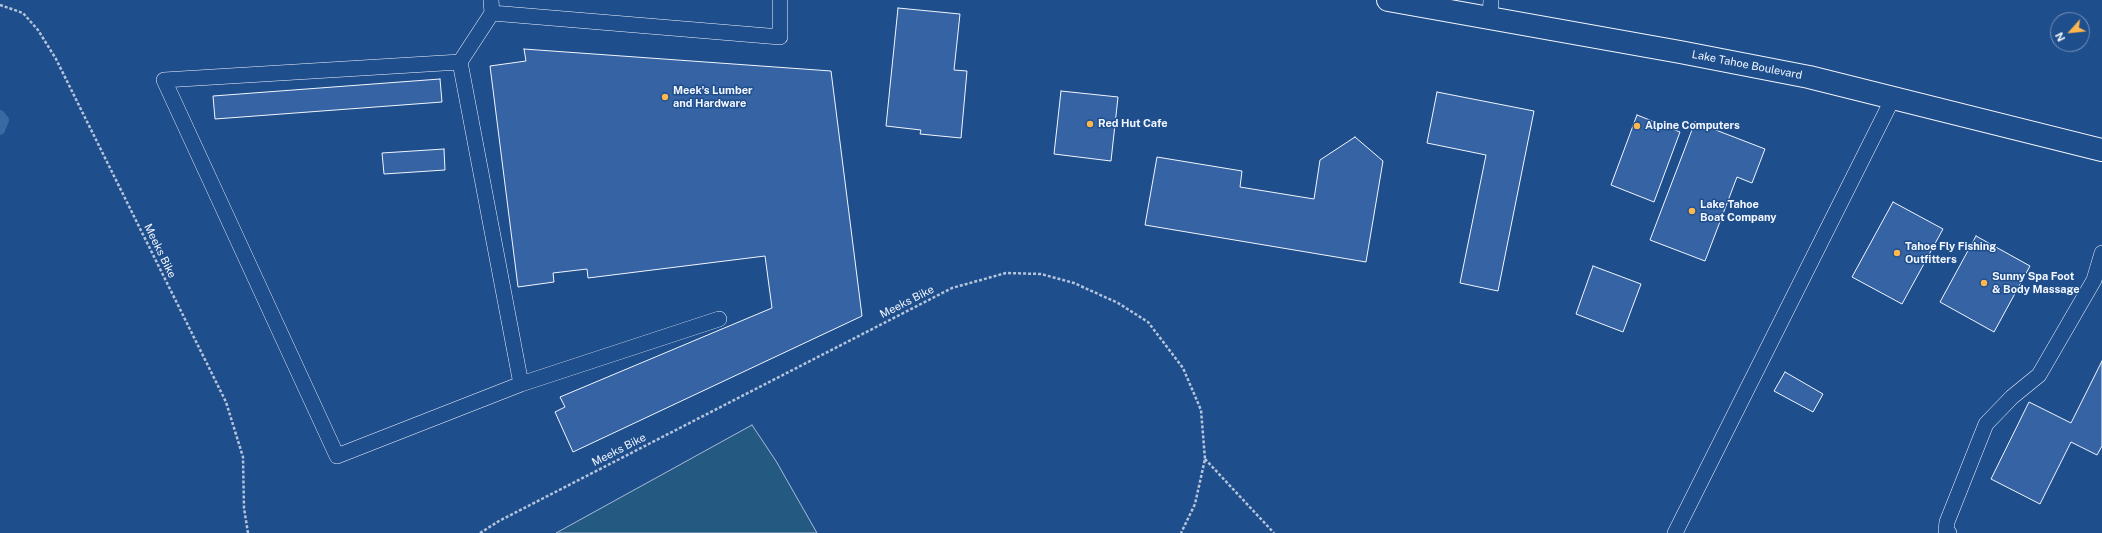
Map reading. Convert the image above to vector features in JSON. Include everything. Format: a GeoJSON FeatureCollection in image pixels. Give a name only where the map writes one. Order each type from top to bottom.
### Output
{"type":"FeatureCollection","features":[{"type":"Feature","properties":{"kind":"highway","name":"Lake Tahoe Boulevard"},"geometry":{"type":"LineString","coordinates":[[1394,1],[1491,9],[1809,77],[2102,150]]}},
{"type":"Feature","properties":{"kind":"lane"},"geometry":{"type":"LineString","coordinates":[[521,384],[460,62],[491,6],[780,37],[780,0]]}},
{"type":"Feature","properties":{"kind":"lane"},"geometry":{"type":"LineString","coordinates":[[460,62],[164,80],[337,456],[521,384],[718,319]]}},
{"type":"Feature","properties":{"kind":"lane"},"geometry":{"type":"LineString","coordinates":[[1675,533],[1893,98]]}},
{"type":"Feature","properties":{"kind":"lane"},"geometry":{"type":"LineString","coordinates":[[1949,533],[1946,530],[1946,522],[1986,424],[2012,397],[2039,375],[2094,280],[2102,253]]}},
{"type":"Feature","properties":{"kind":"path","name":"Meeks Bike"},"geometry":{"type":"LineString","coordinates":[[0,5],[23,13],[38,30],[56,59],[226,402],[243,457],[244,508],[248,533]]}},
{"type":"Feature","properties":{"kind":"path","name":"Meeks Bike"},"geometry":{"type":"LineString","coordinates":[[480,533],[506,517],[952,288],[1006,273],[1041,274],[1074,283],[1118,303],[1148,322],[1183,368],[1201,410],[1205,460],[1195,504],[1181,533]]}},
{"type":"Feature","properties":{"kind":"path"},"geometry":{"type":"LineString","coordinates":[[1205,460],[1274,533]]}},
{"type":"Feature","properties":{"kind":"shaded area"},"geometry":{"type":"Polygon","coordinates":[[[752,425],[776,461],[817,533],[556,533],[752,425]]]}},
{"type":"Feature","properties":{"kind":"building"},"geometry":{"type":"Polygon","coordinates":[[[898,8],[960,14],[954,70],[967,71],[961,138],[920,134],[921,130],[886,126],[898,8]]]}},
{"type":"Feature","properties":{"kind":"building"},"geometry":{"type":"Polygon","coordinates":[[[524,49],[831,71],[862,316],[573,452],[555,412],[565,407],[560,397],[772,308],[765,256],[588,278],[587,269],[553,273],[554,282],[518,287],[490,66],[526,61],[524,49]]]}},
{"type":"Feature","properties":{"kind":"building"},"geometry":{"type":"Polygon","coordinates":[[[440,79],[442,102],[215,119],[213,96],[440,79]]]}},
{"type":"Feature","properties":{"kind":"building"},"geometry":{"type":"Polygon","coordinates":[[[1061,91],[1118,97],[1111,161],[1054,154],[1061,91]]]}},
{"type":"Feature","properties":{"kind":"building"},"geometry":{"type":"Polygon","coordinates":[[[1437,92],[1534,111],[1498,291],[1460,283],[1486,155],[1427,143],[1437,92]]]}},
{"type":"Feature","properties":{"kind":"building"},"geometry":{"type":"Polygon","coordinates":[[[1637,115],[1680,132],[1654,202],[1611,185],[1637,115]]]}},
{"type":"Feature","properties":{"kind":"building","name":"Lake Tahoe Boat Company"},"geometry":{"type":"Polygon","coordinates":[[[1695,122],[1765,149],[1752,183],[1737,177],[1705,261],[1650,240],[1695,122]]]}},
{"type":"Feature","properties":{"kind":"building"},"geometry":{"type":"Polygon","coordinates":[[[1355,137],[1383,161],[1366,262],[1145,225],[1157,157],[1242,171],[1240,187],[1314,199],[1320,160],[1355,137]]]}},
{"type":"Feature","properties":{"kind":"building"},"geometry":{"type":"Polygon","coordinates":[[[444,149],[445,170],[384,174],[382,153],[444,149]]]}},
{"type":"Feature","properties":{"kind":"building","name":"Tahoe Fly Fishing Outfitters"},"geometry":{"type":"Polygon","coordinates":[[[1893,202],[1943,229],[1902,304],[1852,277],[1893,202]]]}},
{"type":"Feature","properties":{"kind":"building"},"geometry":{"type":"Polygon","coordinates":[[[1976,236],[2030,266],[1994,332],[1940,302],[1976,236]]]}},
{"type":"Feature","properties":{"kind":"building"},"geometry":{"type":"Polygon","coordinates":[[[1593,266],[1641,284],[1623,332],[1576,314],[1593,266]]]}},
{"type":"Feature","properties":{"kind":"building"},"geometry":{"type":"Polygon","coordinates":[[[2102,361],[2102,446],[2097,455],[2071,442],[2040,504],[1991,479],[2029,402],[2071,423],[2102,361]]]}},
{"type":"Feature","properties":{"kind":"building"},"geometry":{"type":"Polygon","coordinates":[[[1785,372],[1823,394],[1813,412],[1774,391],[1785,372]]]}},
{"type":"Feature","properties":{"kind":"waterway"},"geometry":{"type":"LineString","coordinates":[[0,115],[4,120],[0,130]]}},
{"type":"Feature","properties":{"kind":"place","name":"Meek's Lumber and Hardware"},"geometry":{"type":"Point","coordinates":[665,97]}},
{"type":"Feature","properties":{"kind":"place","name":"Red Hut Cafe"},"geometry":{"type":"Point","coordinates":[1090,124]}},
{"type":"Feature","properties":{"kind":"place","name":"Alpine Computers"},"geometry":{"type":"Point","coordinates":[1637,126]}},
{"type":"Feature","properties":{"kind":"place","name":"Lake Tahoe Boat Company"},"geometry":{"type":"Point","coordinates":[1692,211]}},
{"type":"Feature","properties":{"kind":"place","name":"Tahoe Fly Fishing Outfitters"},"geometry":{"type":"Point","coordinates":[1897,253]}},
{"type":"Feature","properties":{"kind":"place","name":"Sunny Spa Foot & Body Massage"},"geometry":{"type":"Point","coordinates":[1984,283]}}]}
